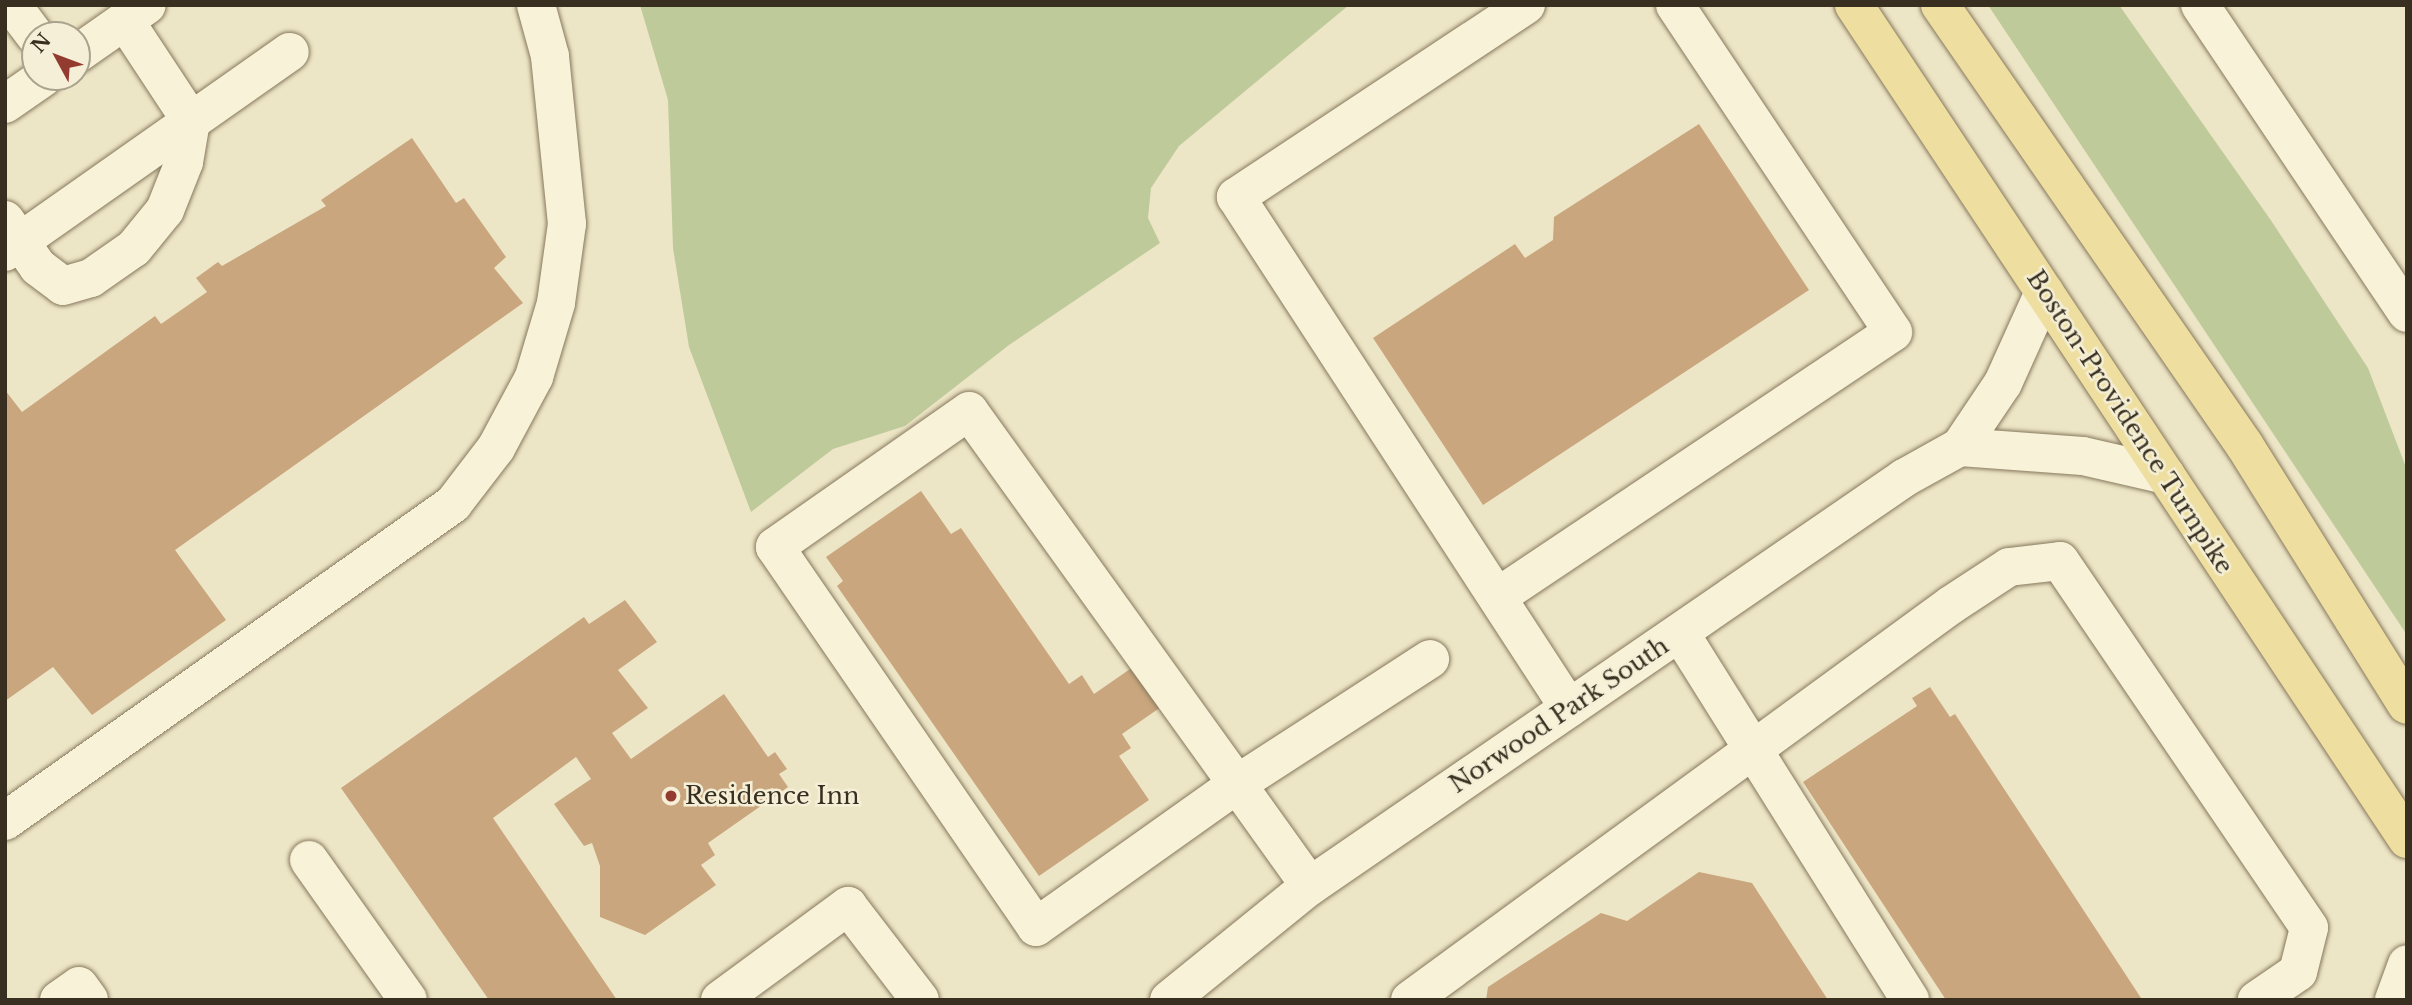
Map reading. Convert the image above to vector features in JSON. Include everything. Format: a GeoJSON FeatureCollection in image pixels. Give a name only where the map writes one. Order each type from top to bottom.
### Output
{"type":"FeatureCollection","features":[{"type":"Feature","properties":{"kind":"main road","name":"Boston-Providence Turnpike"},"geometry":{"type":"LineString","coordinates":[[1854,5],[2407,839]]}},
{"type":"Feature","properties":{"kind":"main road"},"geometry":{"type":"LineString","coordinates":[[1940,5],[2245,446],[2407,705]]}},
{"type":"Feature","properties":{"kind":"street"},"geometry":{"type":"LineString","coordinates":[[12,5],[25,21]]}},
{"type":"Feature","properties":{"kind":"street"},"geometry":{"type":"LineString","coordinates":[[5,821],[453,504],[496,448],[534,377],[556,303],[567,224],[550,56],[536,5]]}},
{"type":"Feature","properties":{"kind":"street"},"geometry":{"type":"LineString","coordinates":[[1526,5],[1236,197],[1499,596],[1569,708]]}},
{"type":"Feature","properties":{"kind":"street"},"geometry":{"type":"LineString","coordinates":[[1499,596],[1893,332],[1675,5]]}},
{"type":"Feature","properties":{"kind":"street"},"geometry":{"type":"LineString","coordinates":[[2200,5],[2407,313]]}},
{"type":"Feature","properties":{"kind":"street"},"geometry":{"type":"LineString","coordinates":[[91,44],[136,13],[191,121],[184,162],[165,211],[123,256],[91,278],[63,286],[38,267],[10,237],[191,121],[290,52]]}},
{"type":"Feature","properties":{"kind":"street"},"geometry":{"type":"LineString","coordinates":[[5,104],[24,91]]}},
{"type":"Feature","properties":{"kind":"street","name":"Norwood Park South"},"geometry":{"type":"LineString","coordinates":[[1189,993],[1310,886],[1904,478],[1961,447],[2003,383],[2044,292]]}},
{"type":"Feature","properties":{"kind":"street"},"geometry":{"type":"LineString","coordinates":[[1310,886],[1237,784],[969,411],[775,547],[1036,928],[1237,784],[1430,659]]}},
{"type":"Feature","properties":{"kind":"street"},"geometry":{"type":"LineString","coordinates":[[1961,447],[2083,456],[2166,475]]}},
{"type":"Feature","properties":{"kind":"street"},"geometry":{"type":"LineString","coordinates":[[1410,1000],[1951,605],[2009,567],[2060,561],[2309,928],[2298,972],[2257,1000]]}},
{"type":"Feature","properties":{"kind":"street"},"geometry":{"type":"LineString","coordinates":[[1680,633],[1910,1000]]}},
{"type":"Feature","properties":{"kind":"street"},"geometry":{"type":"LineString","coordinates":[[309,860],[408,1000]]}},
{"type":"Feature","properties":{"kind":"street"},"geometry":{"type":"LineString","coordinates":[[720,1000],[848,906],[920,1000]]}},
{"type":"Feature","properties":{"kind":"street"},"geometry":{"type":"LineString","coordinates":[[2394,1000],[2407,964]]}},
{"type":"Feature","properties":{"kind":"street"},"geometry":{"type":"LineString","coordinates":[[59,1000],[79,986],[89,1000]]}},
{"type":"Feature","properties":{"kind":"green space"},"geometry":{"type":"Polygon","coordinates":[[[640,5],[1349,5],[1179,146],[1151,188],[1148,218],[1160,243],[1009,345],[905,426],[833,449],[751,512],[689,347],[673,248],[668,100],[640,5]]]}},
{"type":"Feature","properties":{"kind":"green space"},"geometry":{"type":"Polygon","coordinates":[[[1988,5],[2119,5],[2270,219],[2368,368],[2407,470],[2407,635],[1988,5]]]}},
{"type":"Feature","properties":{"kind":"building"},"geometry":{"type":"Polygon","coordinates":[[[1699,124],[1809,290],[1483,505],[1373,338],[1515,244],[1525,258],[1553,240],[1554,217],[1699,124]]]}},
{"type":"Feature","properties":{"kind":"building"},"geometry":{"type":"Polygon","coordinates":[[[412,138],[456,203],[464,198],[506,257],[494,268],[523,303],[175,550],[226,620],[92,715],[53,667],[5,701],[5,390],[22,412],[155,316],[161,324],[207,292],[196,278],[218,262],[222,266],[326,206],[321,200],[412,138]]]}},
{"type":"Feature","properties":{"kind":"building"},"geometry":{"type":"Polygon","coordinates":[[[921,491],[951,534],[961,528],[1069,684],[1082,675],[1094,694],[1133,667],[1161,707],[1122,734],[1131,748],[1119,756],[1149,800],[1039,876],[837,586],[843,581],[826,557],[921,491]]]}},
{"type":"Feature","properties":{"kind":"building","name":"Residence Inn"},"geometry":{"type":"Polygon","coordinates":[[[625,600],[657,642],[618,670],[648,708],[612,733],[631,759],[724,694],[768,757],[775,752],[787,769],[779,774],[788,787],[708,843],[715,855],[701,865],[716,885],[645,935],[600,917],[600,866],[592,843],[584,846],[554,804],[591,779],[576,757],[493,818],[617,1000],[489,1000],[341,788],[584,617],[589,624],[625,600]]]}},
{"type":"Feature","properties":{"kind":"building"},"geometry":{"type":"Polygon","coordinates":[[[1930,687],[1950,717],[1955,714],[2141,998],[1946,1000],[1803,782],[1917,706],[1912,698],[1930,687]]]}},
{"type":"Feature","properties":{"kind":"building"},"geometry":{"type":"Polygon","coordinates":[[[1699,872],[1752,883],[1828,1000],[1486,1000],[1488,987],[1601,913],[1627,921],[1699,872]]]}},
{"type":"Feature","properties":{"kind":"place","name":"Residence Inn"},"geometry":{"type":"Point","coordinates":[671,796]}}]}
